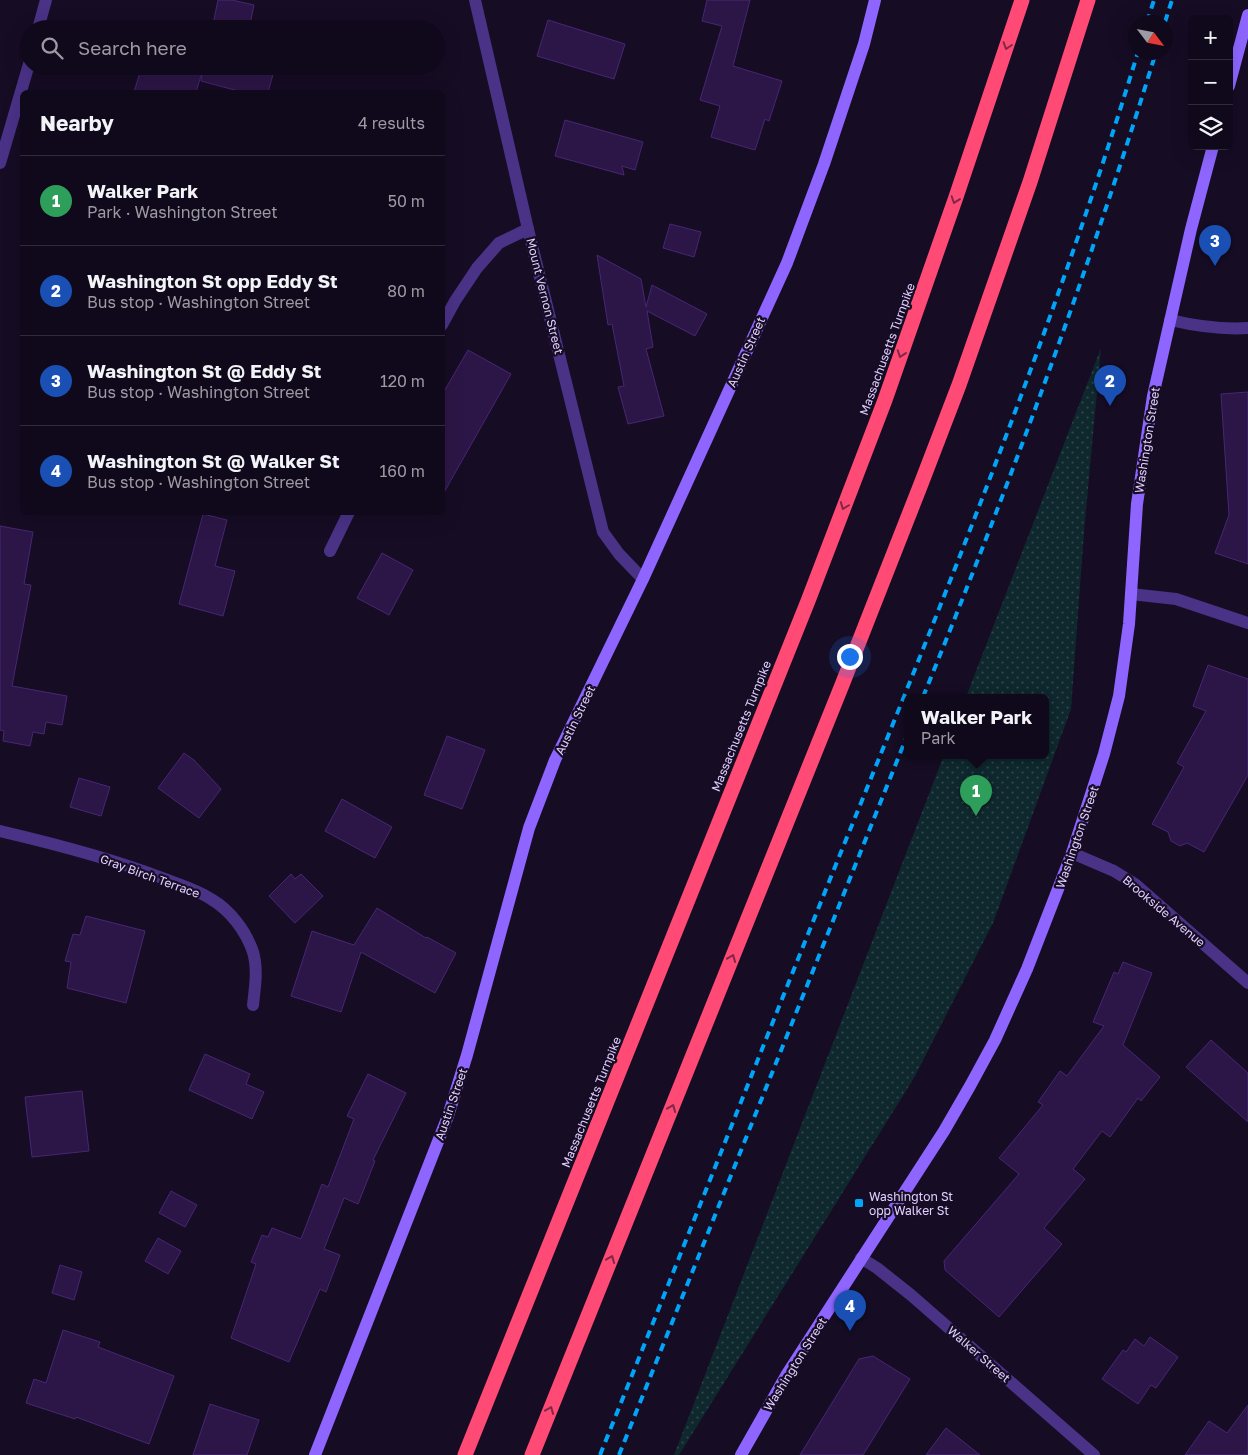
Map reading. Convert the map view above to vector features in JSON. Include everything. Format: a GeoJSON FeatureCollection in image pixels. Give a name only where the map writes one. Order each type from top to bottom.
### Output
{"type":"FeatureCollection","features":[{"type":"Feature","properties":{"kind":"highway","name":"Massachusetts Turnpike"},"geometry":{"type":"LineString","coordinates":[[465,1455],[804,610],[878,418],[956,197],[1022,0]]}},
{"type":"Feature","properties":{"kind":"highway"},"geometry":{"type":"LineString","coordinates":[[532,1455],[922,484],[1020,210],[1088,0]]}},
{"type":"Feature","properties":{"kind":"main road","name":"Austin Street"},"geometry":{"type":"LineString","coordinates":[[315,1455],[448,1116],[467,1055],[529,828],[555,760],[643,579],[787,263],[824,164],[864,44],[875,0]]}},
{"type":"Feature","properties":{"kind":"main road"},"geometry":{"type":"LineString","coordinates":[[1233,71],[1248,15]]}},
{"type":"Feature","properties":{"kind":"main road","name":"Washington Street"},"geometry":{"type":"LineString","coordinates":[[740,1455],[787,1374],[948,1123],[995,1040],[1027,969],[1072,853],[1095,786],[1115,714],[1126,650],[1135,529],[1153,396],[1212,150]]}},
{"type":"Feature","properties":{"kind":"street"},"geometry":{"type":"LineString","coordinates":[[40,20],[46,0]]}},
{"type":"Feature","properties":{"kind":"street","name":"Mount Vernon Street"},"geometry":{"type":"LineString","coordinates":[[475,0],[528,229],[603,532],[619,554],[643,579]]}},
{"type":"Feature","properties":{"kind":"street"},"geometry":{"type":"LineString","coordinates":[[21,90],[26,75]]}},
{"type":"Feature","properties":{"kind":"street"},"geometry":{"type":"LineString","coordinates":[[0,163],[20,95]]}},
{"type":"Feature","properties":{"kind":"street"},"geometry":{"type":"LineString","coordinates":[[445,319],[477,268],[499,243],[528,229]]}},
{"type":"Feature","properties":{"kind":"street"},"geometry":{"type":"LineString","coordinates":[[1170,320],[1202,326],[1248,328]]}},
{"type":"Feature","properties":{"kind":"street"},"geometry":{"type":"LineString","coordinates":[[330,551],[348,515]]}},
{"type":"Feature","properties":{"kind":"street"},"geometry":{"type":"LineString","coordinates":[[1131,594],[1176,599],[1248,623]]}},
{"type":"Feature","properties":{"kind":"street","name":"Gray Birch Terrace"},"geometry":{"type":"LineString","coordinates":[[0,831],[89,853],[143,870],[211,899],[229,913],[244,932],[253,953],[256,976],[254,1005]]}},
{"type":"Feature","properties":{"kind":"street","name":"Brookside Avenue"},"geometry":{"type":"LineString","coordinates":[[1072,853],[1114,870],[1135,884],[1248,983]]}},
{"type":"Feature","properties":{"kind":"street","name":"Walker Street"},"geometry":{"type":"LineString","coordinates":[[861,1258],[912,1295],[1094,1455]]}},
{"type":"Feature","properties":{"kind":"green space"},"geometry":{"type":"Polygon","coordinates":[[[1101,348],[1084,532],[1071,709],[993,923],[914,1078],[679,1455],[674,1455],[942,759],[1049,759],[1049,694],[967,694],[1101,348]]]}},
{"type":"Feature","properties":{"kind":"building"},"geometry":{"type":"Polygon","coordinates":[[[218,0],[232,0],[254,5],[251,20],[214,20],[218,0]]]}},
{"type":"Feature","properties":{"kind":"building"},"geometry":{"type":"Polygon","coordinates":[[[707,0],[750,0],[733,66],[782,81],[769,121],[765,119],[755,150],[711,137],[720,106],[700,100],[722,26],[702,21],[707,0]]]}},
{"type":"Feature","properties":{"kind":"building"},"geometry":{"type":"Polygon","coordinates":[[[548,20],[625,44],[614,79],[537,56],[548,20]]]}},
{"type":"Feature","properties":{"kind":"building"},"geometry":{"type":"Polygon","coordinates":[[[139,75],[201,75],[197,90],[135,90],[139,75]]]}},
{"type":"Feature","properties":{"kind":"building"},"geometry":{"type":"Polygon","coordinates":[[[202,75],[273,75],[269,90],[235,90],[201,81],[202,75]]]}},
{"type":"Feature","properties":{"kind":"building"},"geometry":{"type":"Polygon","coordinates":[[[565,120],[643,142],[635,170],[622,166],[624,175],[555,156],[565,120]]]}},
{"type":"Feature","properties":{"kind":"building"},"geometry":{"type":"Polygon","coordinates":[[[670,224],[701,232],[694,257],[663,248],[670,224]]]}},
{"type":"Feature","properties":{"kind":"building"},"geometry":{"type":"Polygon","coordinates":[[[597,255],[641,279],[646,307],[652,285],[707,314],[695,336],[647,311],[653,347],[646,349],[664,416],[628,424],[618,387],[624,386],[612,324],[608,325],[597,255]]]}},
{"type":"Feature","properties":{"kind":"building"},"geometry":{"type":"Polygon","coordinates":[[[468,350],[511,374],[445,491],[445,390],[468,350]]]}},
{"type":"Feature","properties":{"kind":"building"},"geometry":{"type":"Polygon","coordinates":[[[1248,392],[1248,564],[1215,553],[1229,515],[1221,394],[1248,392]]]}},
{"type":"Feature","properties":{"kind":"building"},"geometry":{"type":"Polygon","coordinates":[[[203,515],[227,520],[215,566],[235,571],[223,616],[179,604],[203,515]]]}},
{"type":"Feature","properties":{"kind":"building"},"geometry":{"type":"Polygon","coordinates":[[[0,526],[33,532],[24,584],[31,585],[12,686],[67,696],[62,725],[46,722],[44,734],[33,732],[30,746],[3,741],[4,731],[0,730],[0,526]]]}},
{"type":"Feature","properties":{"kind":"building"},"geometry":{"type":"Polygon","coordinates":[[[382,553],[413,570],[389,615],[357,598],[382,553]]]}},
{"type":"Feature","properties":{"kind":"building"},"geometry":{"type":"Polygon","coordinates":[[[1208,665],[1248,679],[1248,775],[1204,852],[1187,843],[1180,846],[1171,841],[1168,832],[1152,824],[1184,767],[1177,763],[1206,711],[1193,706],[1208,665]]]}},
{"type":"Feature","properties":{"kind":"building"},"geometry":{"type":"Polygon","coordinates":[[[447,736],[485,750],[462,809],[424,795],[447,736]]]}},
{"type":"Feature","properties":{"kind":"building"},"geometry":{"type":"Polygon","coordinates":[[[184,753],[194,760],[221,789],[199,818],[158,788],[184,753]]]}},
{"type":"Feature","properties":{"kind":"building"},"geometry":{"type":"Polygon","coordinates":[[[79,778],[110,787],[101,816],[70,807],[79,778]]]}},
{"type":"Feature","properties":{"kind":"building"},"geometry":{"type":"Polygon","coordinates":[[[342,799],[392,827],[375,858],[325,831],[342,799]]]}},
{"type":"Feature","properties":{"kind":"building"},"geometry":{"type":"Polygon","coordinates":[[[291,874],[295,879],[301,874],[323,896],[295,923],[269,896],[291,874]]]}},
{"type":"Feature","properties":{"kind":"building"},"geometry":{"type":"Polygon","coordinates":[[[377,908],[426,938],[456,953],[435,993],[361,952],[341,1012],[291,996],[312,931],[354,945],[377,908]]]}},
{"type":"Feature","properties":{"kind":"building"},"geometry":{"type":"Polygon","coordinates":[[[86,916],[145,931],[126,1003],[67,988],[71,962],[65,961],[73,934],[80,935],[86,916]]]}},
{"type":"Feature","properties":{"kind":"building"},"geometry":{"type":"Polygon","coordinates":[[[1123,962],[1152,973],[1123,1045],[1160,1077],[1141,1101],[1138,1098],[1110,1137],[1102,1131],[1073,1169],[1085,1179],[1044,1228],[1062,1244],[999,1317],[945,1270],[944,1261],[1019,1174],[999,1158],[1043,1105],[1038,1102],[1060,1071],[1067,1076],[1104,1026],[1093,1022],[1114,972],[1118,974],[1123,962]]]}},
{"type":"Feature","properties":{"kind":"building"},"geometry":{"type":"Polygon","coordinates":[[[1211,1040],[1248,1073],[1248,1122],[1186,1067],[1211,1040]]]}},
{"type":"Feature","properties":{"kind":"building"},"geometry":{"type":"Polygon","coordinates":[[[205,1054],[250,1074],[246,1084],[264,1092],[252,1119],[189,1090],[205,1054]]]}},
{"type":"Feature","properties":{"kind":"building"},"geometry":{"type":"Polygon","coordinates":[[[368,1074],[406,1093],[373,1160],[375,1161],[358,1204],[344,1198],[324,1249],[340,1255],[326,1292],[320,1289],[289,1362],[231,1338],[256,1264],[251,1262],[262,1235],[268,1237],[272,1228],[301,1239],[322,1184],[328,1187],[354,1119],[347,1116],[368,1074]]]}},
{"type":"Feature","properties":{"kind":"building"},"geometry":{"type":"Polygon","coordinates":[[[82,1091],[89,1151],[32,1157],[25,1097],[82,1091]]]}},
{"type":"Feature","properties":{"kind":"building"},"geometry":{"type":"Polygon","coordinates":[[[171,1191],[197,1205],[185,1227],[159,1213],[171,1191]]]}},
{"type":"Feature","properties":{"kind":"building"},"geometry":{"type":"Polygon","coordinates":[[[158,1238],[181,1251],[168,1274],[145,1261],[158,1238]]]}},
{"type":"Feature","properties":{"kind":"building"},"geometry":{"type":"Polygon","coordinates":[[[60,1265],[82,1272],[74,1300],[52,1293],[60,1265]]]}},
{"type":"Feature","properties":{"kind":"building"},"geometry":{"type":"Polygon","coordinates":[[[63,1330],[100,1342],[98,1347],[174,1376],[149,1444],[76,1417],[75,1419],[26,1403],[34,1379],[46,1383],[63,1330]]]}},
{"type":"Feature","properties":{"kind":"building"},"geometry":{"type":"Polygon","coordinates":[[[1150,1337],[1178,1357],[1156,1388],[1151,1385],[1138,1404],[1102,1379],[1123,1350],[1126,1352],[1135,1339],[1144,1346],[1150,1337]]]}},
{"type":"Feature","properties":{"kind":"building"},"geometry":{"type":"Polygon","coordinates":[[[873,1356],[910,1379],[863,1455],[800,1455],[859,1359],[873,1356]]]}},
{"type":"Feature","properties":{"kind":"building"},"geometry":{"type":"Polygon","coordinates":[[[210,1404],[259,1420],[247,1455],[193,1455],[210,1404]]]}},
{"type":"Feature","properties":{"kind":"building"},"geometry":{"type":"Polygon","coordinates":[[[1248,1405],[1248,1455],[1185,1455],[1209,1421],[1227,1433],[1248,1405]]]}},
{"type":"Feature","properties":{"kind":"building"},"geometry":{"type":"Polygon","coordinates":[[[946,1428],[980,1455],[926,1455],[946,1428]]]}},
{"type":"Feature","properties":{"kind":"railway"},"geometry":{"type":"LineString","coordinates":[[1149,15],[1154,0]]}},
{"type":"Feature","properties":{"kind":"railway"},"geometry":{"type":"LineString","coordinates":[[1167,15],[1172,0]]}},
{"type":"Feature","properties":{"kind":"railway"},"geometry":{"type":"LineString","coordinates":[[905,694],[1036,356],[1106,154],[1135,60]]}},
{"type":"Feature","properties":{"kind":"railway"},"geometry":{"type":"LineString","coordinates":[[924,694],[1047,378],[1076,297],[1153,60]]}},
{"type":"Feature","properties":{"kind":"railway"},"geometry":{"type":"LineString","coordinates":[[600,1455],[904,696]]}},
{"type":"Feature","properties":{"kind":"railway"},"geometry":{"type":"LineString","coordinates":[[619,1455],[904,743]]}},
{"type":"Feature","properties":{"kind":"place","name":"Washington St @ Eddy St"},"geometry":{"type":"Point","coordinates":[1215,266]}},
{"type":"Feature","properties":{"kind":"place","name":"Washington St opp Eddy St"},"geometry":{"type":"Point","coordinates":[1110,406]}},
{"type":"Feature","properties":{"kind":"place","name":"Walker Park"},"geometry":{"type":"Point","coordinates":[976,816]}},
{"type":"Feature","properties":{"kind":"place","name":"Washington St opp Walker St"},"geometry":{"type":"Point","coordinates":[859,1203]}},
{"type":"Feature","properties":{"kind":"place","name":"Washington St @ Walker St"},"geometry":{"type":"Point","coordinates":[850,1331]}}]}
